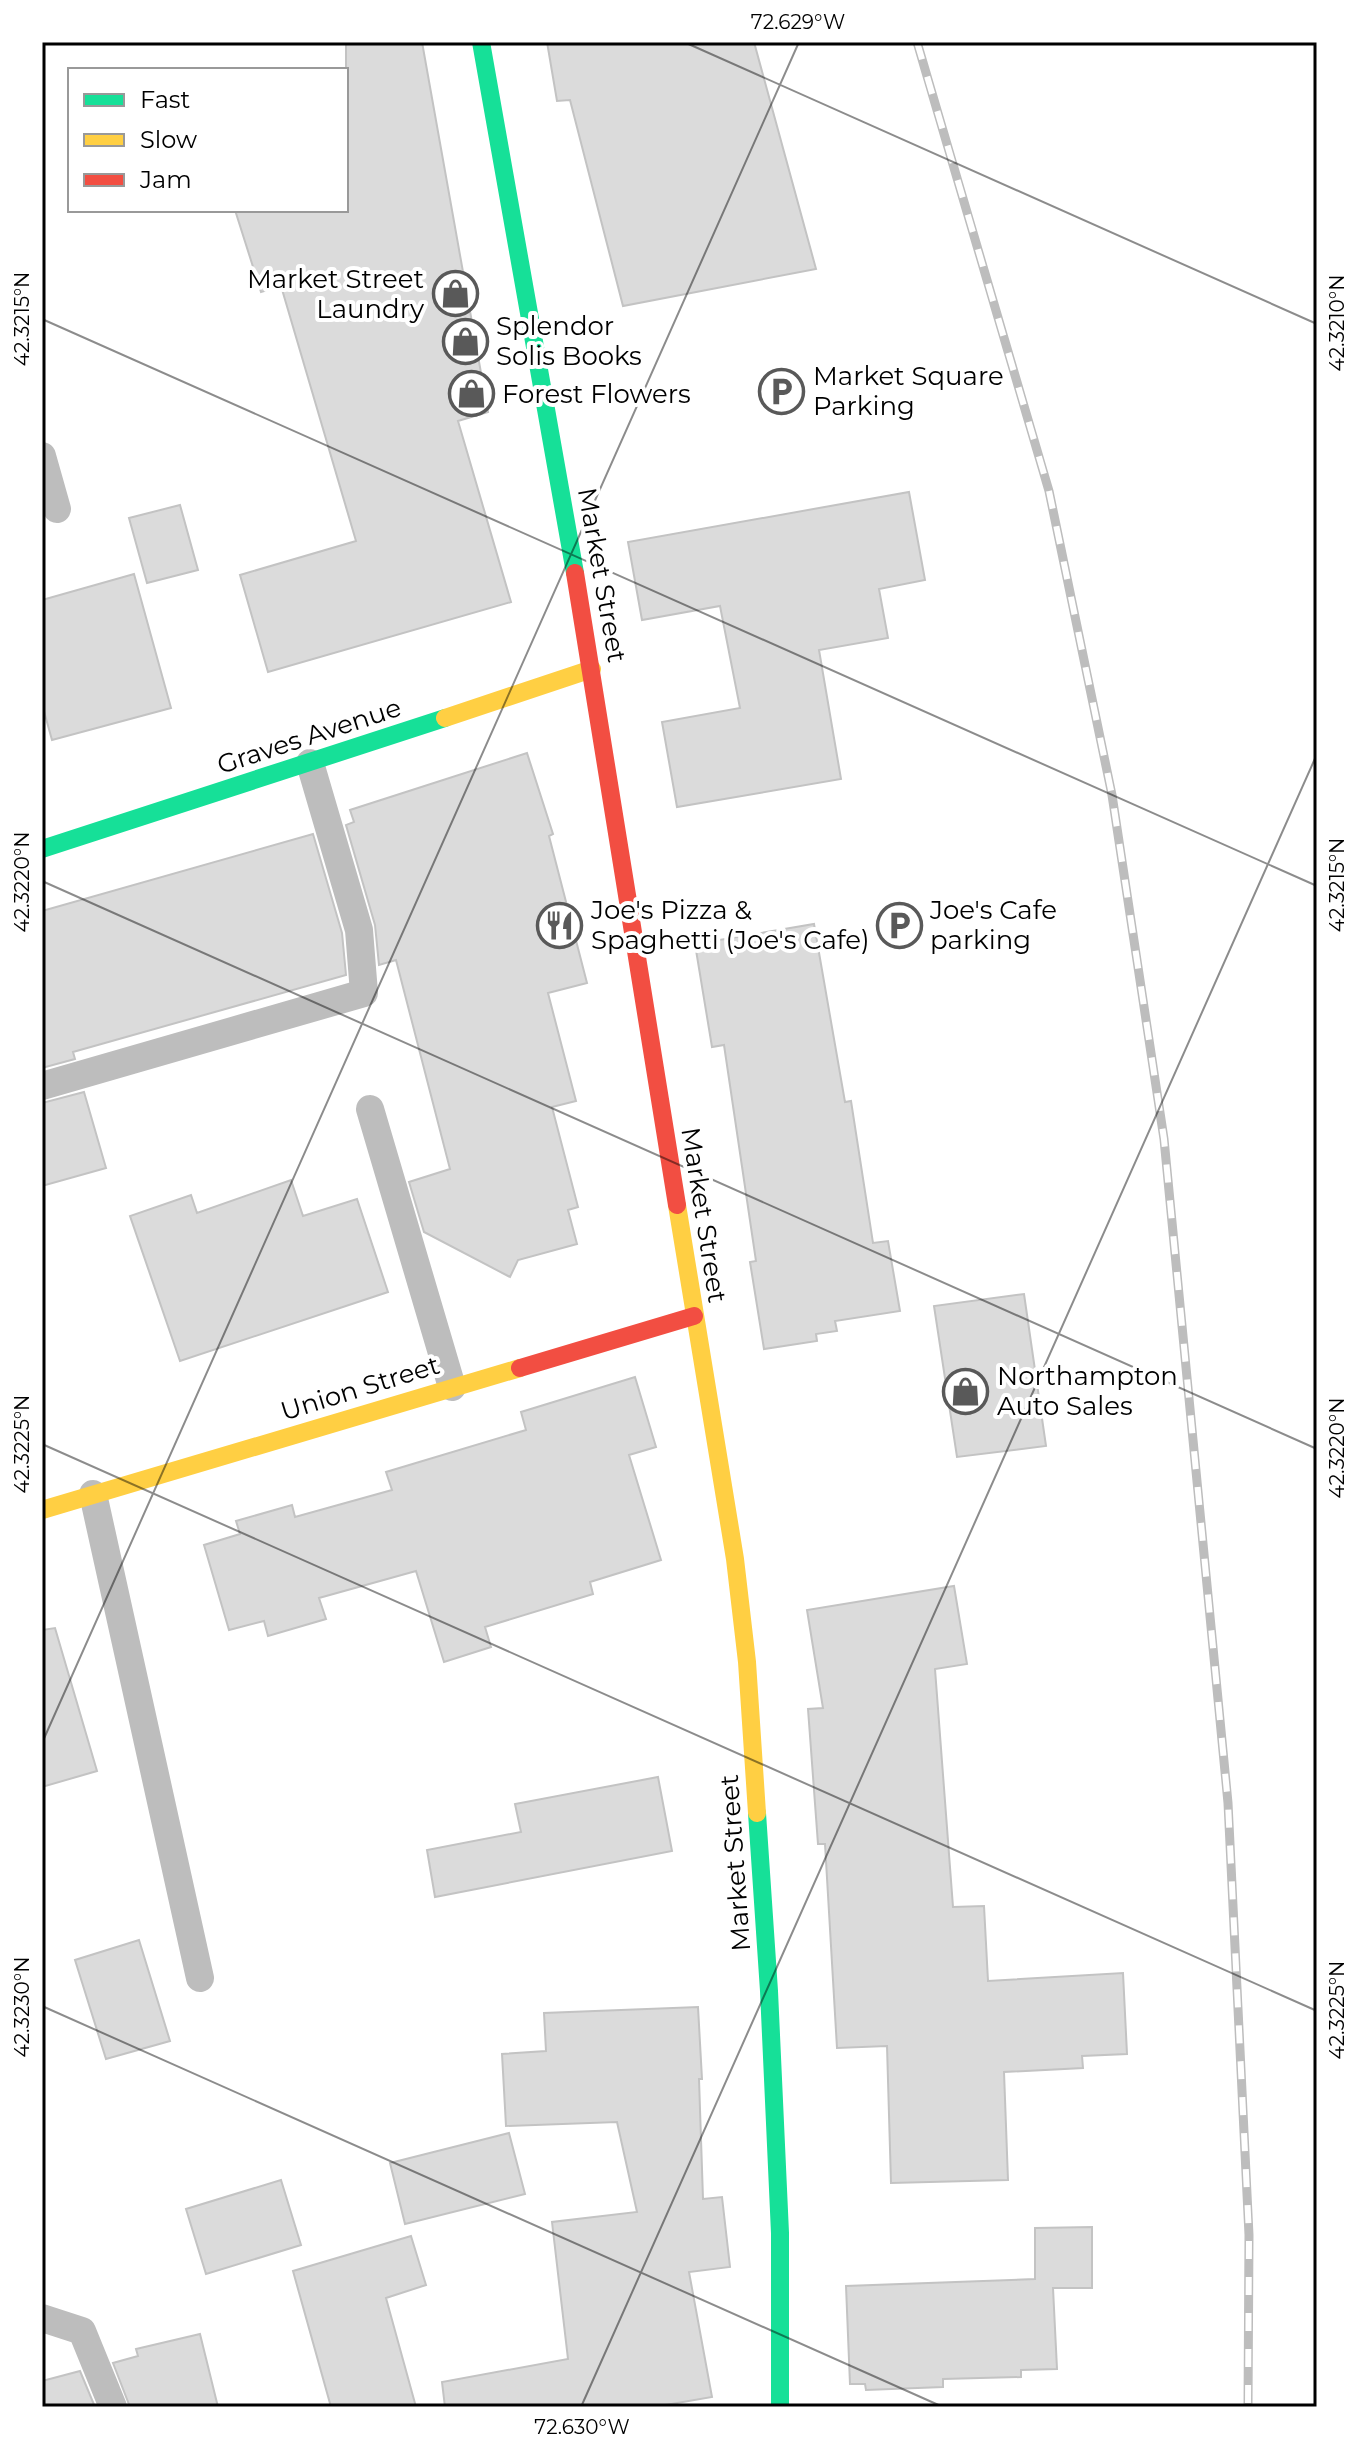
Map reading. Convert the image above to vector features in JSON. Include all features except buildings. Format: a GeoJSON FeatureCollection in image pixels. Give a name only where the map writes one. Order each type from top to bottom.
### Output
{"type":"FeatureCollection","features":[{"type":"Feature","properties":{"kind":"street","name":"Market Street"},"geometry":{"type":"LineString","coordinates":[[481,42],[592,669],[735,1559],[748,1677],[775,2112],[780,2233],[780,2407]]}},
{"type":"Feature","properties":{"kind":"street","name":"Graves Avenue"},"geometry":{"type":"LineString","coordinates":[[42,849],[592,669]]}},
{"type":"Feature","properties":{"kind":"street","name":"Union Street"},"geometry":{"type":"LineString","coordinates":[[42,1510],[694,1316]]}},
{"type":"Feature","properties":{"kind":"lane"},"geometry":{"type":"LineString","coordinates":[[42,456],[57,509]]}},
{"type":"Feature","properties":{"kind":"lane"},"geometry":{"type":"LineString","coordinates":[[42,1086],[364,993],[359,930],[310,763]]}},
{"type":"Feature","properties":{"kind":"lane"},"geometry":{"type":"LineString","coordinates":[[370,1109],[452,1387]]}},
{"type":"Feature","properties":{"kind":"lane"},"geometry":{"type":"LineString","coordinates":[[93,1494],[200,1978]]}},
{"type":"Feature","properties":{"kind":"lane"},"geometry":{"type":"LineString","coordinates":[[42,2318],[82,2331],[113,2407]]}},
{"type":"Feature","properties":{"kind":"railway"},"geometry":{"type":"LineString","coordinates":[[917,42],[1049,491],[1112,795],[1164,1139],[1228,1803],[1249,2235],[1248,2407]]}},
{"type":"Feature","properties":{"kind":"traffic: fast"},"geometry":{"type":"LineString","coordinates":[[481,42],[575,573]]}},
{"type":"Feature","properties":{"kind":"traffic: fast"},"geometry":{"type":"LineString","coordinates":[[42,849],[445,718]]}},
{"type":"Feature","properties":{"kind":"traffic: fast"},"geometry":{"type":"LineString","coordinates":[[757,1813],[780,2233],[780,2407]]}},
{"type":"Feature","properties":{"kind":"traffic: slow"},"geometry":{"type":"LineString","coordinates":[[445,718],[592,669]]}},
{"type":"Feature","properties":{"kind":"traffic: slow"},"geometry":{"type":"LineString","coordinates":[[677,1205],[735,1559],[747,1662],[757,1813]]}},
{"type":"Feature","properties":{"kind":"traffic: slow"},"geometry":{"type":"LineString","coordinates":[[42,1510],[520,1368]]}},
{"type":"Feature","properties":{"kind":"traffic: jam"},"geometry":{"type":"LineString","coordinates":[[575,573],[677,1205]]}},
{"type":"Feature","properties":{"kind":"traffic: jam"},"geometry":{"type":"LineString","coordinates":[[520,1368],[694,1316]]}},
{"type":"Feature","properties":{"kind":"place","name":"Market Street Laundry"},"geometry":{"type":"Point","coordinates":[455,294]}},
{"type":"Feature","properties":{"kind":"place","name":"Splendor Solis Books"},"geometry":{"type":"Point","coordinates":[465,341]}},
{"type":"Feature","properties":{"kind":"place","name":"Market Square Parking"},"geometry":{"type":"Point","coordinates":[782,391]}},
{"type":"Feature","properties":{"kind":"place","name":"Forest Flowers"},"geometry":{"type":"Point","coordinates":[471,394]}},
{"type":"Feature","properties":{"kind":"place","name":"Joe's Pizza & Spaghetti (Joe's Cafe)"},"geometry":{"type":"Point","coordinates":[560,925]}},
{"type":"Feature","properties":{"kind":"place","name":"Joe's Cafe parking"},"geometry":{"type":"Point","coordinates":[899,925]}},
{"type":"Feature","properties":{"kind":"place","name":"Northampton Auto Sales"},"geometry":{"type":"Point","coordinates":[966,1391]}}]}
